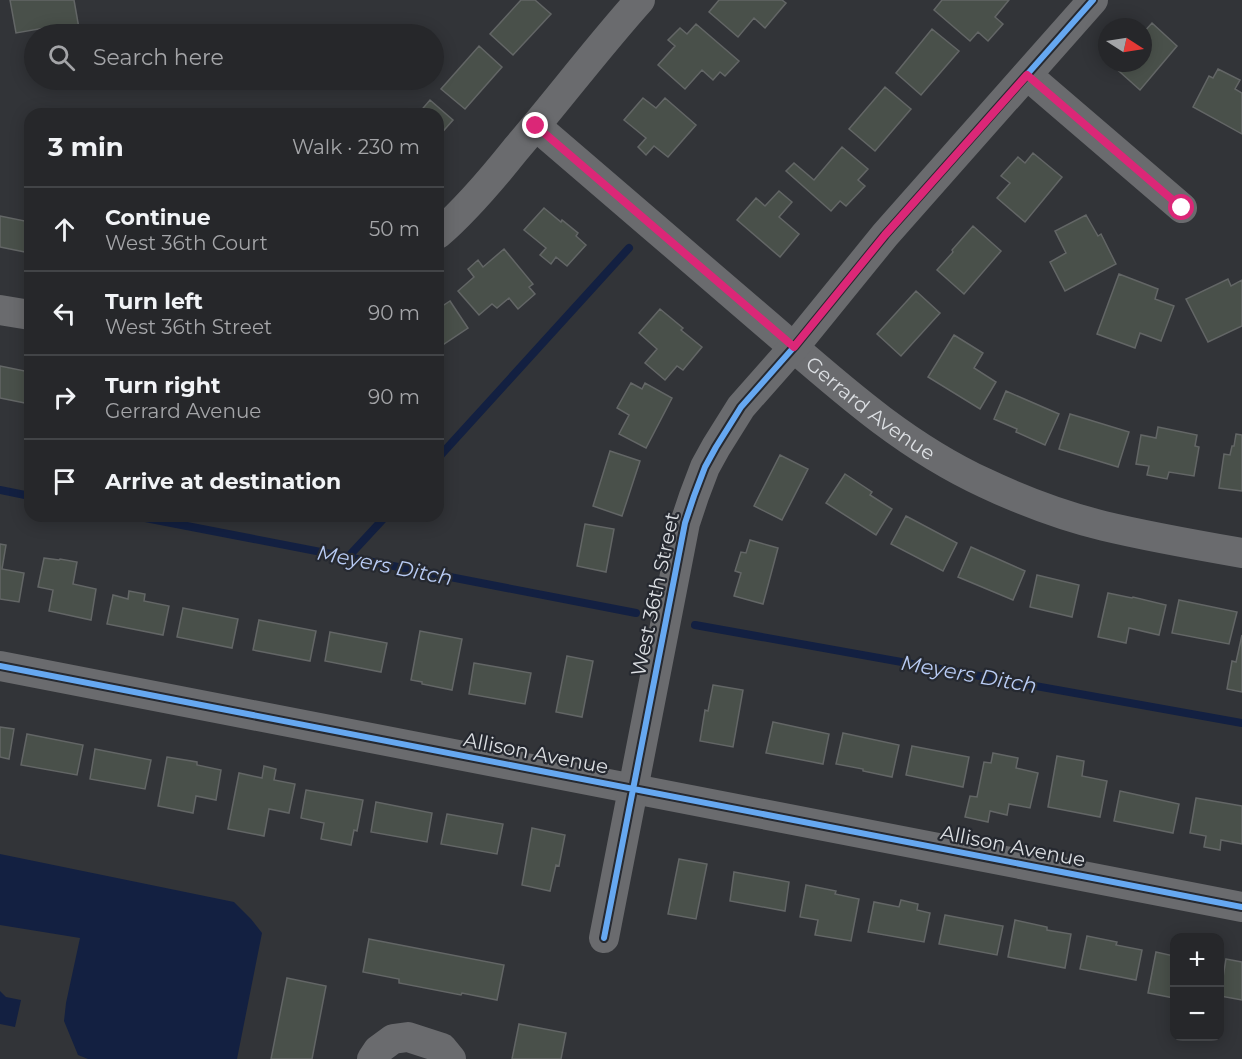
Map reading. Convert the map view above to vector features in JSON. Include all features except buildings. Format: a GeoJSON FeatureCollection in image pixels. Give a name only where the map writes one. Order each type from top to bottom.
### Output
{"type":"FeatureCollection","features":[{"type":"Feature","properties":{"kind":"street"},"geometry":{"type":"LineString","coordinates":[[444,229],[470,204],[609,34],[640,0]]}},
{"type":"Feature","properties":{"kind":"street","name":"West 36th Street"},"geometry":{"type":"LineString","coordinates":[[604,938],[685,523],[694,495],[711,457],[741,406],[794,347],[885,235],[1093,0]]}},
{"type":"Feature","properties":{"kind":"street"},"geometry":{"type":"LineString","coordinates":[[1027,75],[1182,208]]}},
{"type":"Feature","properties":{"kind":"street","name":"Gerrard Avenue"},"geometry":{"type":"LineString","coordinates":[[536,126],[846,393],[892,429],[942,461],[984,483],[1037,506],[1082,520],[1139,534],[1242,553]]}},
{"type":"Feature","properties":{"kind":"street"},"geometry":{"type":"LineString","coordinates":[[0,310],[24,314]]}},
{"type":"Feature","properties":{"kind":"street","name":"Allison Avenue"},"geometry":{"type":"LineString","coordinates":[[0,666],[1242,907]]}},
{"type":"Feature","properties":{"kind":"street"},"geometry":{"type":"LineString","coordinates":[[372,1059],[378,1050],[393,1039],[408,1037],[442,1048],[451,1059]]}},
{"type":"Feature","properties":{"kind":"water"},"geometry":{"type":"Polygon","coordinates":[[[0,854],[234,902],[262,933],[237,1059],[88,1059],[78,1055],[64,1021],[80,938],[0,925],[0,854]]]}},
{"type":"Feature","properties":{"kind":"water"},"geometry":{"type":"Polygon","coordinates":[[[0,991],[6,997],[21,1000],[15,1027],[0,1024],[0,991]]]}},
{"type":"Feature","properties":{"kind":"waterway"},"geometry":{"type":"LineString","coordinates":[[444,451],[629,248]]}},
{"type":"Feature","properties":{"kind":"waterway","name":"Meyers Ditch"},"geometry":{"type":"LineString","coordinates":[[0,490],[24,495]]}},
{"type":"Feature","properties":{"kind":"waterway","name":"Meyers Ditch"},"geometry":{"type":"LineString","coordinates":[[166,522],[636,613]]}},
{"type":"Feature","properties":{"kind":"waterway"},"geometry":{"type":"LineString","coordinates":[[348,557],[380,522]]}},
{"type":"Feature","properties":{"kind":"waterway","name":"Meyers Ditch"},"geometry":{"type":"LineString","coordinates":[[695,625],[1242,723]]}},
{"type":"Feature","properties":{"kind":"cycle path"},"geometry":{"type":"LineString","coordinates":[[604,938],[685,523],[705,467],[741,407],[794,347],[885,235],[1093,0]]}},
{"type":"Feature","properties":{"kind":"cycle path"},"geometry":{"type":"LineString","coordinates":[[0,666],[1242,907]]}},
{"type":"Feature","properties":{"kind":"route"},"geometry":{"type":"LineString","coordinates":[[536,126],[794,347],[885,235],[1027,75],[1182,208]]}}]}
